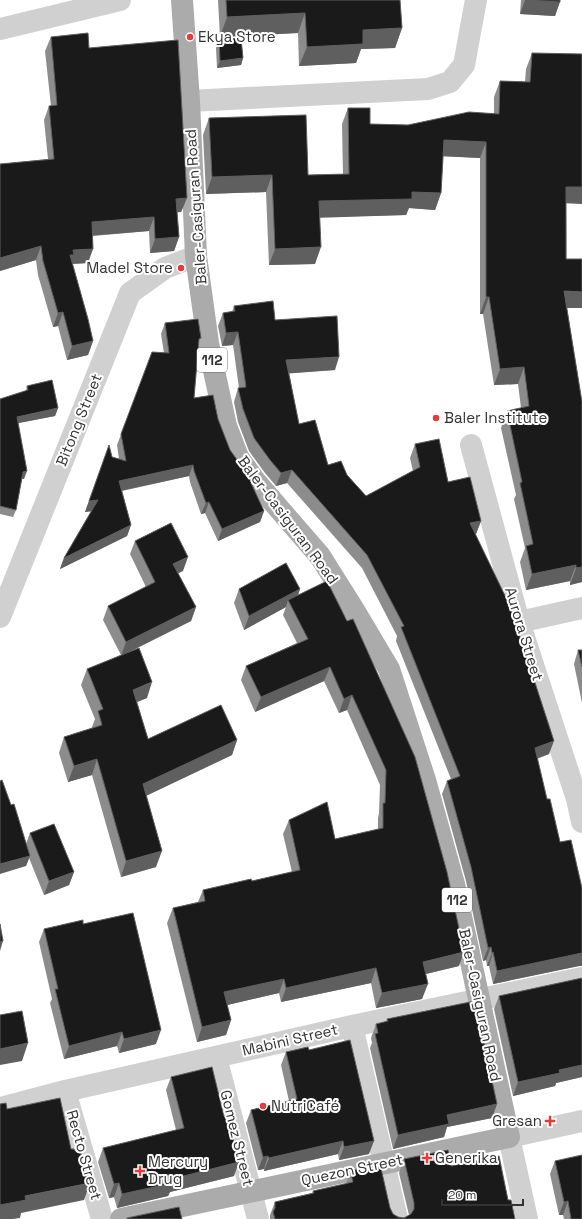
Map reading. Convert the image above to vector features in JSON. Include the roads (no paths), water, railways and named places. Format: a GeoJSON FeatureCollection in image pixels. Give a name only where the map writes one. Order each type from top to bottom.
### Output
{"type":"FeatureCollection","features":[{"type":"Feature","properties":{"kind":"main road","name":"Baler-Casiguran Road"},"geometry":{"type":"LineString","coordinates":[[182,0],[189,101],[196,256],[210,351],[226,426],[238,457],[255,481],[320,556],[389,669],[426,780],[452,877],[509,1137]]}},
{"type":"Feature","properties":{"kind":"main road","name":"Quezon Street"},"geometry":{"type":"LineString","coordinates":[[121,1219],[509,1137]]}},
{"type":"Feature","properties":{"kind":"street"},"geometry":{"type":"LineString","coordinates":[[0,29],[120,0]]}},
{"type":"Feature","properties":{"kind":"street"},"geometry":{"type":"LineString","coordinates":[[189,101],[428,90],[450,82],[464,65],[476,0]]}},
{"type":"Feature","properties":{"kind":"street","name":"Bitong Street"},"geometry":{"type":"LineString","coordinates":[[0,618],[130,293],[165,268],[196,256]]}},
{"type":"Feature","properties":{"kind":"street","name":"Aurora Street"},"geometry":{"type":"LineString","coordinates":[[471,445],[519,622],[580,799],[582,822]]}},
{"type":"Feature","properties":{"kind":"street"},"geometry":{"type":"LineString","coordinates":[[519,622],[582,608]]}},
{"type":"Feature","properties":{"kind":"street","name":"Mabini Street"},"geometry":{"type":"LineString","coordinates":[[0,1108],[65,1091],[216,1056],[582,978]]}},
{"type":"Feature","properties":{"kind":"street"},"geometry":{"type":"LineString","coordinates":[[352,1026],[397,1219]]}},
{"type":"Feature","properties":{"kind":"street","name":"Gomez Street"},"geometry":{"type":"LineString","coordinates":[[216,1056],[258,1219]]}},
{"type":"Feature","properties":{"kind":"street","name":"Recto Street"},"geometry":{"type":"LineString","coordinates":[[65,1091],[102,1219]]}},
{"type":"Feature","properties":{"kind":"street","name":"Quezon Street"},"geometry":{"type":"LineString","coordinates":[[509,1137],[582,1121]]}},
{"type":"Feature","properties":{"kind":"street"},"geometry":{"type":"LineString","coordinates":[[509,1137],[527,1219]]}},
{"type":"Feature","properties":{"kind":"place","name":"Ekya Store"},"geometry":{"type":"Point","coordinates":[190,37]}},
{"type":"Feature","properties":{"kind":"place","name":"Madel Store"},"geometry":{"type":"Point","coordinates":[181,268]}},
{"type":"Feature","properties":{"kind":"place","name":"Baler Institute"},"geometry":{"type":"Point","coordinates":[436,418]}},
{"type":"Feature","properties":{"kind":"place","name":"NutriCafé"},"geometry":{"type":"Point","coordinates":[263,1106]}},
{"type":"Feature","properties":{"kind":"place","name":"Gresan"},"geometry":{"type":"Point","coordinates":[550,1121]}},
{"type":"Feature","properties":{"kind":"place","name":"Generika"},"geometry":{"type":"Point","coordinates":[427,1158]}},
{"type":"Feature","properties":{"kind":"place","name":"Mercury Drug"},"geometry":{"type":"Point","coordinates":[140,1171]}}]}
